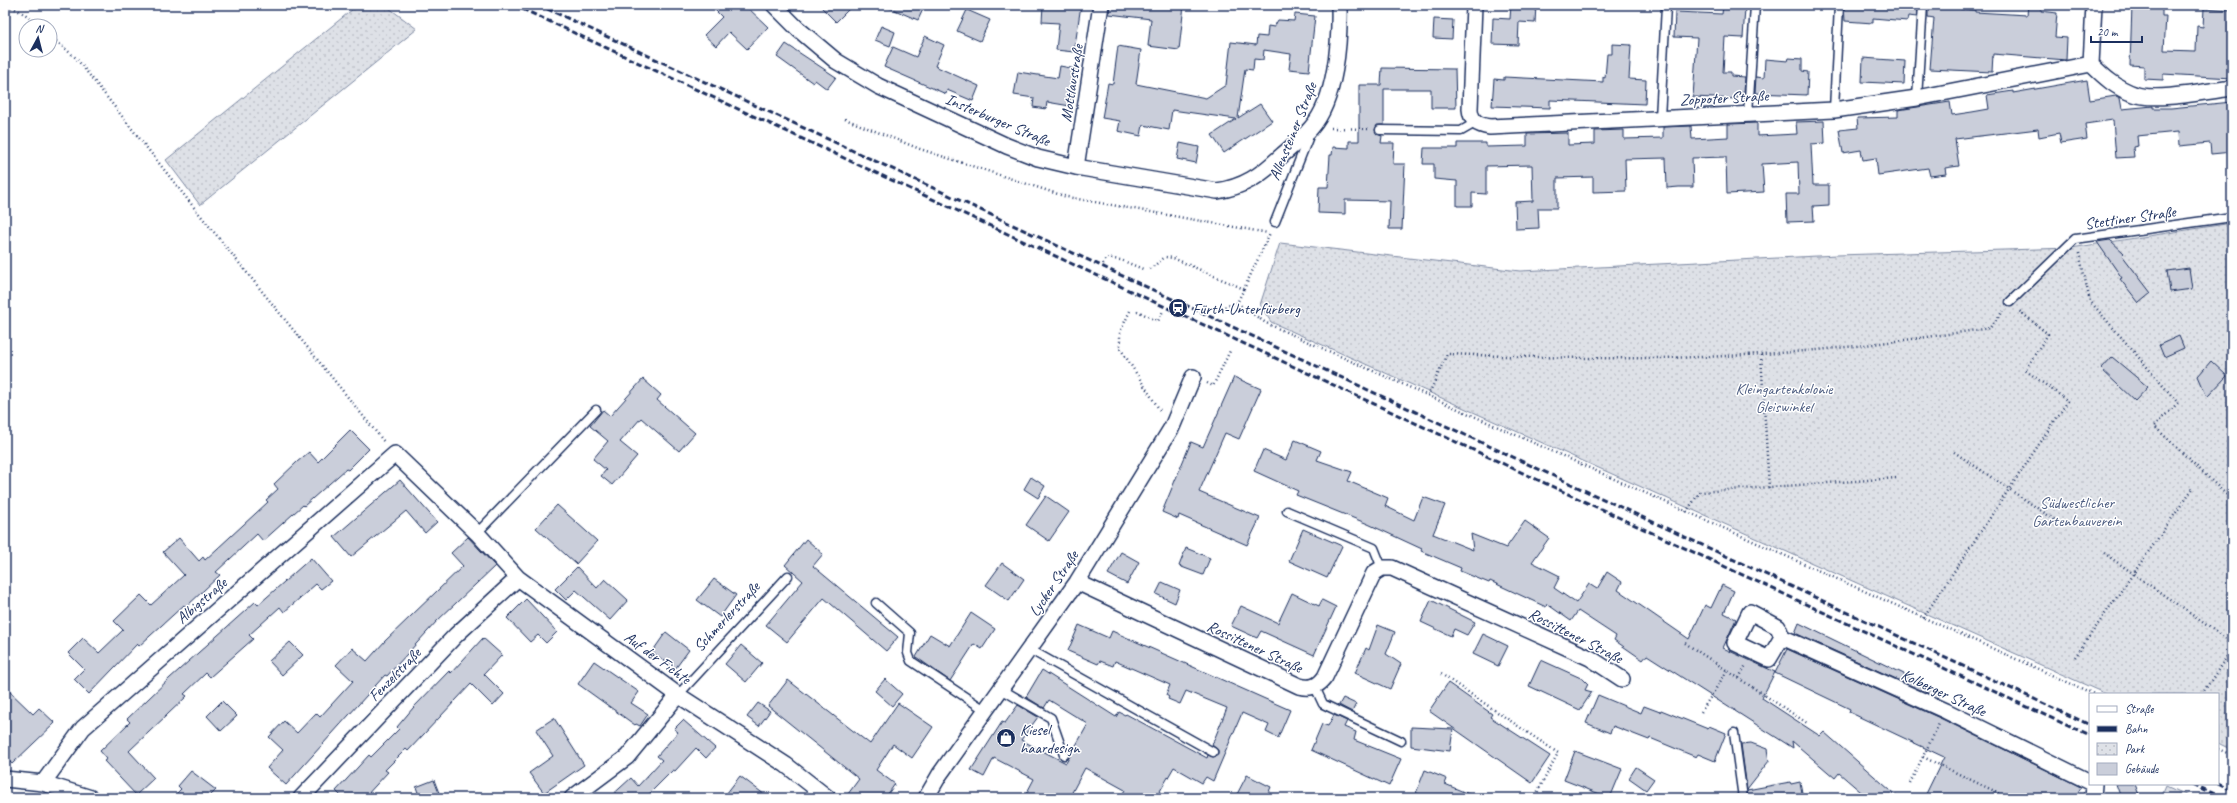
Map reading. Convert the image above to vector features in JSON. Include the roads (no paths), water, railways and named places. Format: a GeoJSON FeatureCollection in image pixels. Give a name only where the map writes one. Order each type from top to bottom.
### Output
{"type":"FeatureCollection","features":[{"type":"Feature","properties":{"kind":"street","name":"Insterburger Straße"},"geometry":{"type":"LineString","coordinates":[[774,5],[798,29],[836,61],[878,86],[1007,146],[1038,158],[1076,167],[1199,190],[1227,190],[1244,184],[1265,171],[1312,128]]}},
{"type":"Feature","properties":{"kind":"street","name":"Mottlaustraße"},"geometry":{"type":"LineString","coordinates":[[1076,167],[1100,5]]}},
{"type":"Feature","properties":{"kind":"street","name":"Allensteiner Straße"},"geometry":{"type":"LineString","coordinates":[[1312,128],[1325,106],[1333,74],[1338,46],[1339,5]]}},
{"type":"Feature","properties":{"kind":"street"},"geometry":{"type":"LineString","coordinates":[[1474,5],[1470,109],[1471,117],[1475,123]]}},
{"type":"Feature","properties":{"kind":"street"},"geometry":{"type":"LineString","coordinates":[[2094,5],[2091,64],[2118,88],[2135,95],[2154,97],[2232,88]]}},
{"type":"Feature","properties":{"kind":"street","name":"Zoppoter Straße"},"geometry":{"type":"LineString","coordinates":[[1475,123],[1490,127],[1834,110],[1917,98],[2091,64]]}},
{"type":"Feature","properties":{"kind":"street","name":"Lycker Straße"},"geometry":{"type":"LineString","coordinates":[[926,798],[940,774],[1077,582],[1172,427],[1193,377]]}},
{"type":"Feature","properties":{"kind":"street","name":"Auf der Fichte"},"geometry":{"type":"LineString","coordinates":[[394,454],[477,533],[518,578],[678,695],[786,765],[828,798]]}},
{"type":"Feature","properties":{"kind":"street","name":"Albigstraße"},"geometry":{"type":"LineString","coordinates":[[43,783],[83,728],[394,454]]}},
{"type":"Feature","properties":{"kind":"street","name":"Rossittener Straße"},"geometry":{"type":"LineString","coordinates":[[1077,582],[1299,686],[1315,687],[1325,677],[1372,577],[1382,568],[1397,570],[1590,658],[1622,679]]}},
{"type":"Feature","properties":{"kind":"street","name":"Fenzelstraße"},"geometry":{"type":"LineString","coordinates":[[301,798],[456,635],[518,578]]}},
{"type":"Feature","properties":{"kind":"street","name":"Kolberger Straße"},"geometry":{"type":"LineString","coordinates":[[1782,637],[1946,711],[2089,782]]}},
{"type":"Feature","properties":{"kind":"street","name":"Schmerlerstraße"},"geometry":{"type":"LineString","coordinates":[[572,798],[627,757],[678,695]]}},
{"type":"Feature","properties":{"kind":"street"},"geometry":{"type":"LineString","coordinates":[[5,779],[43,783],[91,798]]}},
{"type":"Feature","properties":{"kind":"street"},"geometry":{"type":"LineString","coordinates":[[2093,798],[2094,785]]}},
{"type":"Feature","properties":{"kind":"lane"},"geometry":{"type":"LineString","coordinates":[[1748,114],[1755,5]]}},
{"type":"Feature","properties":{"kind":"lane"},"geometry":{"type":"LineString","coordinates":[[1834,110],[1839,5]]}},
{"type":"Feature","properties":{"kind":"lane"},"geometry":{"type":"LineString","coordinates":[[1917,98],[1923,5]]}},
{"type":"Feature","properties":{"kind":"lane"},"geometry":{"type":"LineString","coordinates":[[1660,118],[1666,6]]}},
{"type":"Feature","properties":{"kind":"lane"},"geometry":{"type":"LineString","coordinates":[[1380,130],[1461,131],[1475,123]]}},
{"type":"Feature","properties":{"kind":"lane","name":"Allensteiner Straße"},"geometry":{"type":"LineString","coordinates":[[1275,222],[1312,128]]}},
{"type":"Feature","properties":{"kind":"lane","name":"Stettiner Straße"},"geometry":{"type":"LineString","coordinates":[[2010,302],[2075,239],[2232,217]]}},
{"type":"Feature","properties":{"kind":"lane"},"geometry":{"type":"LineString","coordinates":[[477,533],[596,410]]}},
{"type":"Feature","properties":{"kind":"lane"},"geometry":{"type":"LineString","coordinates":[[1286,511],[1374,548],[1382,568]]}},
{"type":"Feature","properties":{"kind":"lane","name":"Schmerlerstraße"},"geometry":{"type":"LineString","coordinates":[[678,695],[788,576]]}},
{"type":"Feature","properties":{"kind":"lane"},"geometry":{"type":"LineString","coordinates":[[876,603],[910,633],[908,653],[911,661],[985,710]]}},
{"type":"Feature","properties":{"kind":"lane"},"geometry":{"type":"LineString","coordinates":[[1029,649],[1213,752]]}},
{"type":"Feature","properties":{"kind":"lane"},"geometry":{"type":"LineString","coordinates":[[1315,687],[1322,704],[1402,741]]}},
{"type":"Feature","properties":{"kind":"lane"},"geometry":{"type":"LineString","coordinates":[[1001,688],[1051,718],[1064,755]]}},
{"type":"Feature","properties":{"kind":"lane"},"geometry":{"type":"LineString","coordinates":[[1734,733],[1743,798]]}},
{"type":"Feature","properties":{"kind":"railway"},"geometry":{"type":"LineString","coordinates":[[514,5],[2089,736]]}},
{"type":"Feature","properties":{"kind":"railway"},"geometry":{"type":"LineString","coordinates":[[539,5],[2089,725]]}},
{"type":"Feature","properties":{"kind":"railway"},"geometry":{"type":"LineString","coordinates":[[2219,784],[2232,790]]}},
{"type":"Feature","properties":{"kind":"railway"},"geometry":{"type":"LineString","coordinates":[[2195,785],[2223,798]]}},
{"type":"Feature","properties":{"kind":"place","name":"Fürth-Unterfürberg"},"geometry":{"type":"Point","coordinates":[1178,308]}},
{"type":"Feature","properties":{"kind":"place","name":"Kiesel haardesign"},"geometry":{"type":"Point","coordinates":[1006,738]}},
{"type":"Feature","properties":{"kind":"park label","name":"Kleingartenkolonie Gleiswinkel"},"geometry":{"type":"Point","coordinates":[1784,397]}},
{"type":"Feature","properties":{"kind":"park label","name":"Südwestlicher Gartenbauverein"},"geometry":{"type":"Point","coordinates":[2077,511]}}]}
